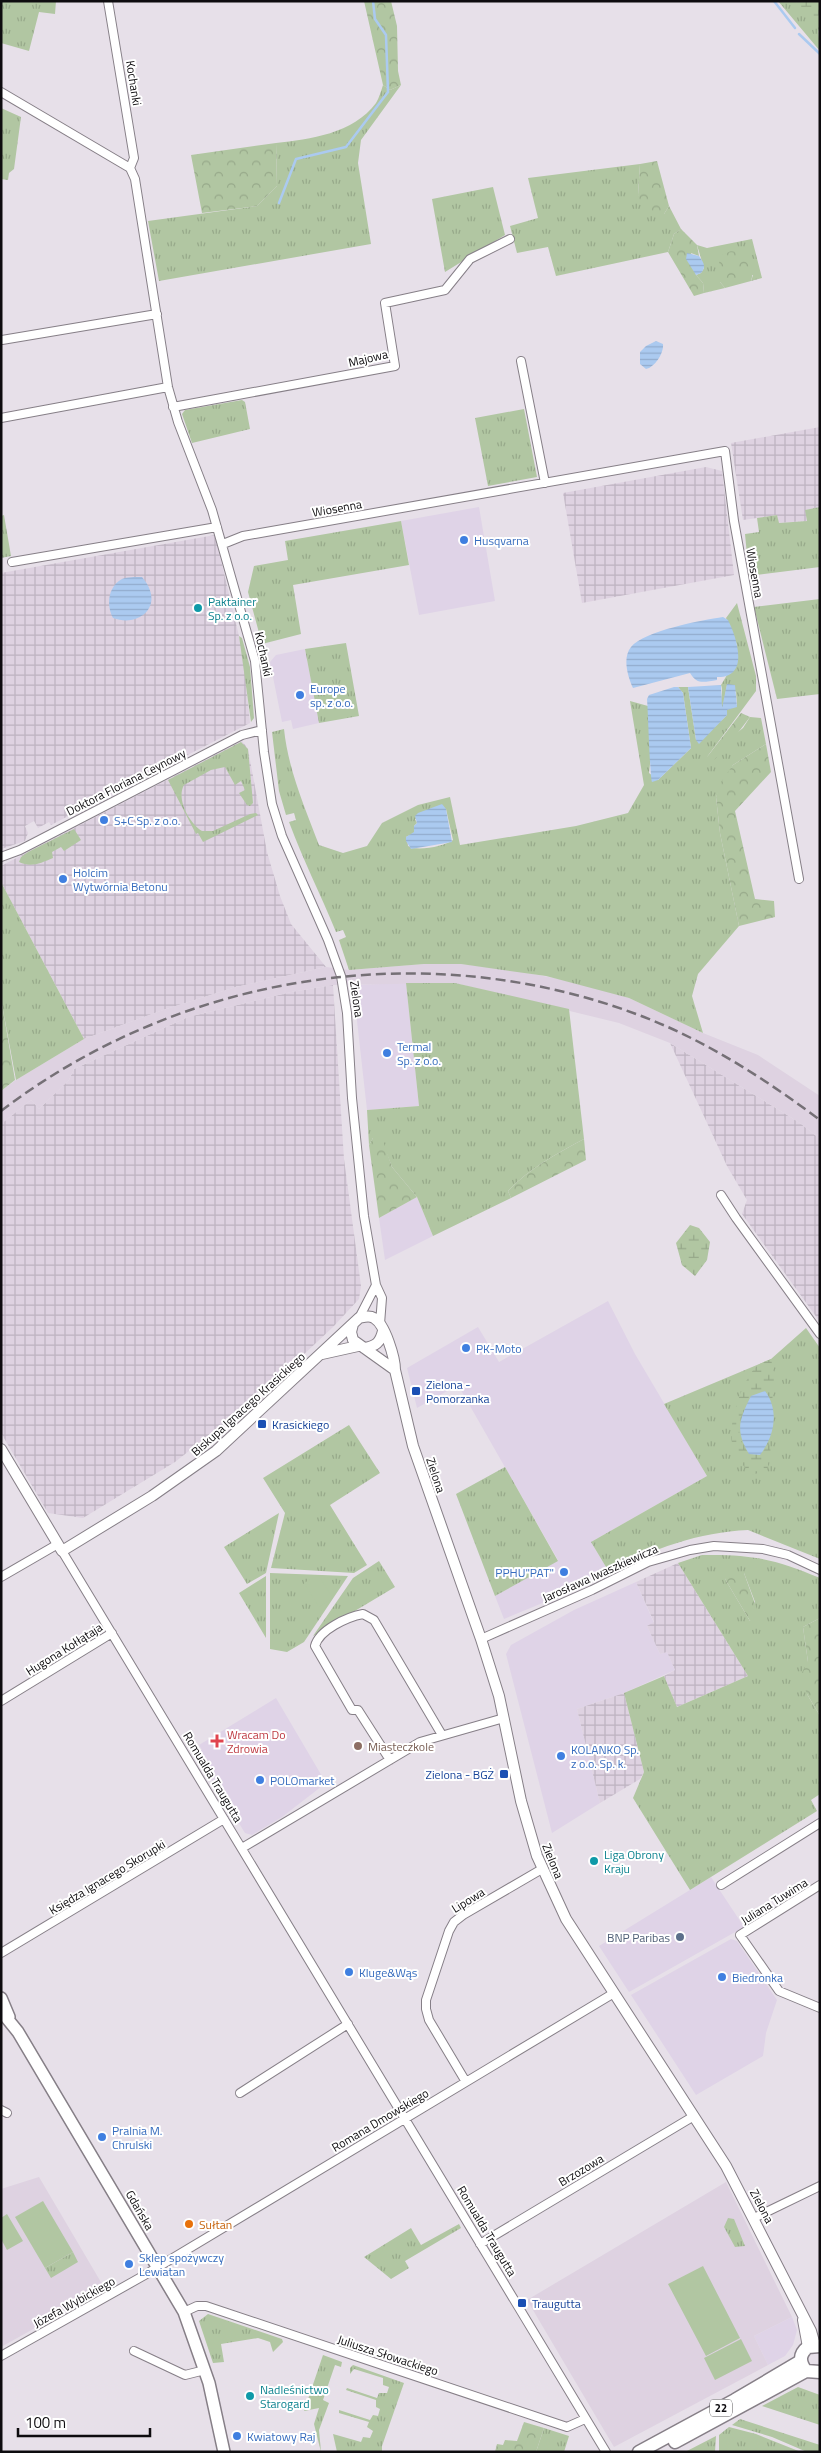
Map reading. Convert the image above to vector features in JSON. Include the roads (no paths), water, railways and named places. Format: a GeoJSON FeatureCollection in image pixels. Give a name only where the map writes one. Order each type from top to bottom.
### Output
{"type":"FeatureCollection","features":[{"type":"Feature","properties":{"kind":"main road","name":"Gdańska"},"geometry":{"type":"LineString","coordinates":[[1,1998],[12,2023],[184,2312],[205,2370],[224,2452]]}},
{"type":"Feature","properties":{"kind":"main road","name":"Gdańska"},"geometry":{"type":"LineString","coordinates":[[1,2011],[12,2023]]}},
{"type":"Feature","properties":{"kind":"main road"},"geometry":{"type":"LineString","coordinates":[[812,2372],[801,2355],[814,2346]]}},
{"type":"Feature","properties":{"kind":"main road","name":"22"},"geometry":{"type":"LineString","coordinates":[[639,2452],[744,2395],[812,2372]]}},
{"type":"Feature","properties":{"kind":"main road","name":"22"},"geometry":{"type":"LineString","coordinates":[[656,2452],[812,2372]]}},
{"type":"Feature","properties":{"kind":"street","name":"Kochanki"},"geometry":{"type":"LineString","coordinates":[[108,1],[134,158],[130,168],[140,202],[168,387],[173,408],[223,544],[256,661],[262,730]]}},
{"type":"Feature","properties":{"kind":"street"},"geometry":{"type":"LineString","coordinates":[[1,92],[130,168]]}},
{"type":"Feature","properties":{"kind":"street","name":"Majowa"},"geometry":{"type":"LineString","coordinates":[[173,408],[395,366],[385,303],[445,290],[470,259],[510,239]]}},
{"type":"Feature","properties":{"kind":"street"},"geometry":{"type":"LineString","coordinates":[[2,340],[157,314]]}},
{"type":"Feature","properties":{"kind":"street"},"geometry":{"type":"LineString","coordinates":[[521,361],[545,483]]}},
{"type":"Feature","properties":{"kind":"street"},"geometry":{"type":"LineString","coordinates":[[1,418],[168,387]]}},
{"type":"Feature","properties":{"kind":"street","name":"Wiosenna"},"geometry":{"type":"LineString","coordinates":[[223,544],[243,536],[726,452],[734,521],[799,879]]}},
{"type":"Feature","properties":{"kind":"street"},"geometry":{"type":"LineString","coordinates":[[12,562],[217,527]]}},
{"type":"Feature","properties":{"kind":"street","name":"Doktora Floriana Ceynowy"},"geometry":{"type":"LineString","coordinates":[[1,857],[20,850],[242,735],[262,730]]}},
{"type":"Feature","properties":{"kind":"street","name":"Zielona"},"geometry":{"type":"LineString","coordinates":[[262,730],[267,779],[282,836],[332,950],[342,984],[363,1200],[376,1284],[382,1298],[382,1328],[394,1360],[413,1446],[481,1638],[504,1718],[526,1821],[542,1869],[566,1919],[754,2218],[811,2331],[814,2346]]}},
{"type":"Feature","properties":{"kind":"street"},"geometry":{"type":"LineString","coordinates":[[721,1194],[820,1334]]}},
{"type":"Feature","properties":{"kind":"street"},"geometry":{"type":"LineString","coordinates":[[376,1284],[351,1332],[353,1340],[361,1347],[395,1370]]}},
{"type":"Feature","properties":{"kind":"street"},"geometry":{"type":"LineString","coordinates":[[356,1321],[367,1316],[375,1318],[382,1328],[380,1340],[374,1347],[361,1347]]}},
{"type":"Feature","properties":{"kind":"street","name":"Biskupa Ignacego Krasickiego"},"geometry":{"type":"LineString","coordinates":[[60,1547],[185,1475],[216,1451],[356,1321]]}},
{"type":"Feature","properties":{"kind":"street","name":"Biskupa Ignacego Krasickiego"},"geometry":{"type":"LineString","coordinates":[[322,1354],[361,1347]]}},
{"type":"Feature","properties":{"kind":"street","name":"Romualda Traugutta"},"geometry":{"type":"LineString","coordinates":[[1,1449],[606,2452]]}},
{"type":"Feature","properties":{"kind":"street","name":"Jarosława Iwaszkiewicza"},"geometry":{"type":"LineString","coordinates":[[481,1638],[592,1590],[648,1562],[690,1550],[714,1546],[763,1549],[788,1555],[820,1570]]}},
{"type":"Feature","properties":{"kind":"street"},"geometry":{"type":"LineString","coordinates":[[1,1577],[60,1547]]}},
{"type":"Feature","properties":{"kind":"street"},"geometry":{"type":"LineString","coordinates":[[390,1760],[358,1710],[352,1710],[315,1646],[320,1636],[352,1616],[363,1614],[374,1620],[442,1735]]}},
{"type":"Feature","properties":{"kind":"street","name":"Hugona Kołłątaja"},"geometry":{"type":"LineString","coordinates":[[1,1701],[112,1633]]}},
{"type":"Feature","properties":{"kind":"street"},"geometry":{"type":"LineString","coordinates":[[242,1848],[420,1742],[504,1718]]}},
{"type":"Feature","properties":{"kind":"street","name":"Księdza Ignacego Skorupki"},"geometry":{"type":"LineString","coordinates":[[2,1954],[224,1819]]}},
{"type":"Feature","properties":{"kind":"street"},"geometry":{"type":"LineString","coordinates":[[721,1885],[820,1823]]}},
{"type":"Feature","properties":{"kind":"street","name":"Lipowa"},"geometry":{"type":"LineString","coordinates":[[466,2082],[428,2020],[426,2009],[449,1931],[454,1922],[463,1915],[542,1869]]}},
{"type":"Feature","properties":{"kind":"street","name":"Juliana Tuwima"},"geometry":{"type":"LineString","coordinates":[[820,1885],[740,1936],[779,1991],[820,2008]]}},
{"type":"Feature","properties":{"kind":"street","name":"Romana Dmowskiego"},"geometry":{"type":"LineString","coordinates":[[158,2267],[614,1993]]}},
{"type":"Feature","properties":{"kind":"street"},"geometry":{"type":"LineString","coordinates":[[240,2093],[348,2024]]}},
{"type":"Feature","properties":{"kind":"street","name":"Brzozowa"},"geometry":{"type":"LineString","coordinates":[[480,2244],[691,2117]]}},
{"type":"Feature","properties":{"kind":"street"},"geometry":{"type":"LineString","coordinates":[[754,2218],[820,2186]]}},
{"type":"Feature","properties":{"kind":"street","name":"Józefa Wybickiego"},"geometry":{"type":"LineString","coordinates":[[1,2356],[158,2267]]}},
{"type":"Feature","properties":{"kind":"street","name":"Juliusza Słowackiego"},"geometry":{"type":"LineString","coordinates":[[184,2312],[198,2306],[206,2306],[561,2425],[567,2426],[586,2419]]}},
{"type":"Feature","properties":{"kind":"street"},"geometry":{"type":"LineString","coordinates":[[134,2351],[185,2375],[205,2370]]}},
{"type":"Feature","properties":{"kind":"water"},"geometry":{"type":"Polygon","coordinates":[[[687,253],[699,256],[704,266],[701,273],[696,275],[686,259],[687,253]]]}},
{"type":"Feature","properties":{"kind":"water"},"geometry":{"type":"Polygon","coordinates":[[[656,341],[663,344],[662,351],[656,363],[646,369],[640,364],[640,352],[646,346],[656,341]]]}},
{"type":"Feature","properties":{"kind":"water"},"geometry":{"type":"Polygon","coordinates":[[[142,577],[149,587],[151,597],[147,612],[132,620],[113,618],[109,602],[114,586],[122,579],[142,577]]]}},
{"type":"Feature","properties":{"kind":"water"},"geometry":{"type":"Polygon","coordinates":[[[723,617],[728,620],[737,646],[738,656],[734,671],[727,676],[717,677],[717,680],[698,681],[690,673],[633,688],[626,662],[628,651],[638,641],[674,627],[723,617]]]}},
{"type":"Feature","properties":{"kind":"water"},"geometry":{"type":"Polygon","coordinates":[[[727,684],[735,685],[737,707],[727,710],[727,715],[699,744],[696,740],[688,687],[721,685],[722,708],[727,684]]]}},
{"type":"Feature","properties":{"kind":"water"},"geometry":{"type":"Polygon","coordinates":[[[678,687],[683,693],[691,748],[658,780],[652,782],[647,699],[649,695],[678,687]]]}},
{"type":"Feature","properties":{"kind":"water"},"geometry":{"type":"Polygon","coordinates":[[[442,804],[446,809],[452,842],[411,849],[406,841],[406,837],[414,832],[414,826],[417,823],[415,816],[418,813],[442,804]]]}},
{"type":"Feature","properties":{"kind":"water"},"geometry":{"type":"Polygon","coordinates":[[[765,1391],[773,1407],[772,1432],[760,1455],[749,1454],[740,1431],[741,1419],[751,1396],[765,1391]]]}},
{"type":"Feature","properties":{"kind":"waterway"},"geometry":{"type":"LineString","coordinates":[[279,203],[296,159],[346,147],[388,92],[386,35],[375,19],[373,1]]}},
{"type":"Feature","properties":{"kind":"waterway"},"geometry":{"type":"LineString","coordinates":[[774,1],[795,28]]}},
{"type":"Feature","properties":{"kind":"waterway"},"geometry":{"type":"LineString","coordinates":[[799,34],[820,54]]}},
{"type":"Feature","properties":{"kind":"railway"},"geometry":{"type":"LineString","coordinates":[[1,1111],[72,1064],[148,1026],[228,998],[310,981],[394,974],[479,977],[562,992],[644,1017],[691,1038],[735,1062],[820,1120]]}},
{"type":"Feature","properties":{"kind":"place","name":"Husqvarna"},"geometry":{"type":"Point","coordinates":[464,540]}},
{"type":"Feature","properties":{"kind":"place","name":"Paktainer Sp. z o.o."},"geometry":{"type":"Point","coordinates":[198,608]}},
{"type":"Feature","properties":{"kind":"place","name":"Europe sp. z o.o."},"geometry":{"type":"Point","coordinates":[300,695]}},
{"type":"Feature","properties":{"kind":"place","name":"S+C Sp. z o.o."},"geometry":{"type":"Point","coordinates":[104,820]}},
{"type":"Feature","properties":{"kind":"place","name":"Holcim Wytwórnia Betonu"},"geometry":{"type":"Point","coordinates":[63,879]}},
{"type":"Feature","properties":{"kind":"place","name":"Termal Sp. z o.o."},"geometry":{"type":"Point","coordinates":[387,1053]}},
{"type":"Feature","properties":{"kind":"place","name":"PK-Moto"},"geometry":{"type":"Point","coordinates":[466,1348]}},
{"type":"Feature","properties":{"kind":"place","name":"Zielona - Pomorzanka"},"geometry":{"type":"Point","coordinates":[416,1391]}},
{"type":"Feature","properties":{"kind":"place","name":"Krasickiego"},"geometry":{"type":"Point","coordinates":[262,1424]}},
{"type":"Feature","properties":{"kind":"place","name":"PPHU\"PAT\""},"geometry":{"type":"Point","coordinates":[564,1572]}},
{"type":"Feature","properties":{"kind":"place","name":"Wracam Do Zdrowia"},"geometry":{"type":"Point","coordinates":[217,1741]}},
{"type":"Feature","properties":{"kind":"place","name":"Miasteczkole"},"geometry":{"type":"Point","coordinates":[358,1746]}},
{"type":"Feature","properties":{"kind":"place","name":"KOLANKO Sp. z o.o. Sp. k."},"geometry":{"type":"Point","coordinates":[561,1756]}},
{"type":"Feature","properties":{"kind":"place","name":"Zielona - BGŻ"},"geometry":{"type":"Point","coordinates":[504,1774]}},
{"type":"Feature","properties":{"kind":"place","name":"POLOmarket"},"geometry":{"type":"Point","coordinates":[260,1780]}},
{"type":"Feature","properties":{"kind":"place","name":"Liga Obrony Kraju"},"geometry":{"type":"Point","coordinates":[594,1861]}},
{"type":"Feature","properties":{"kind":"place","name":"BNP Paribas"},"geometry":{"type":"Point","coordinates":[680,1937]}},
{"type":"Feature","properties":{"kind":"place","name":"Kluge&Wąs"},"geometry":{"type":"Point","coordinates":[349,1972]}},
{"type":"Feature","properties":{"kind":"place","name":"Biedronka"},"geometry":{"type":"Point","coordinates":[722,1977]}},
{"type":"Feature","properties":{"kind":"place","name":"Pralnia M. Chrulski"},"geometry":{"type":"Point","coordinates":[102,2137]}},
{"type":"Feature","properties":{"kind":"place","name":"Sułtan"},"geometry":{"type":"Point","coordinates":[189,2224]}},
{"type":"Feature","properties":{"kind":"place","name":"Sklep spożywczy Lewiatan"},"geometry":{"type":"Point","coordinates":[129,2264]}},
{"type":"Feature","properties":{"kind":"place","name":"Traugutta"},"geometry":{"type":"Point","coordinates":[522,2303]}},
{"type":"Feature","properties":{"kind":"place","name":"Nadleśnictwo Starogard"},"geometry":{"type":"Point","coordinates":[250,2396]}},
{"type":"Feature","properties":{"kind":"place","name":"Kwiatowy Raj"},"geometry":{"type":"Point","coordinates":[237,2436]}}]}
